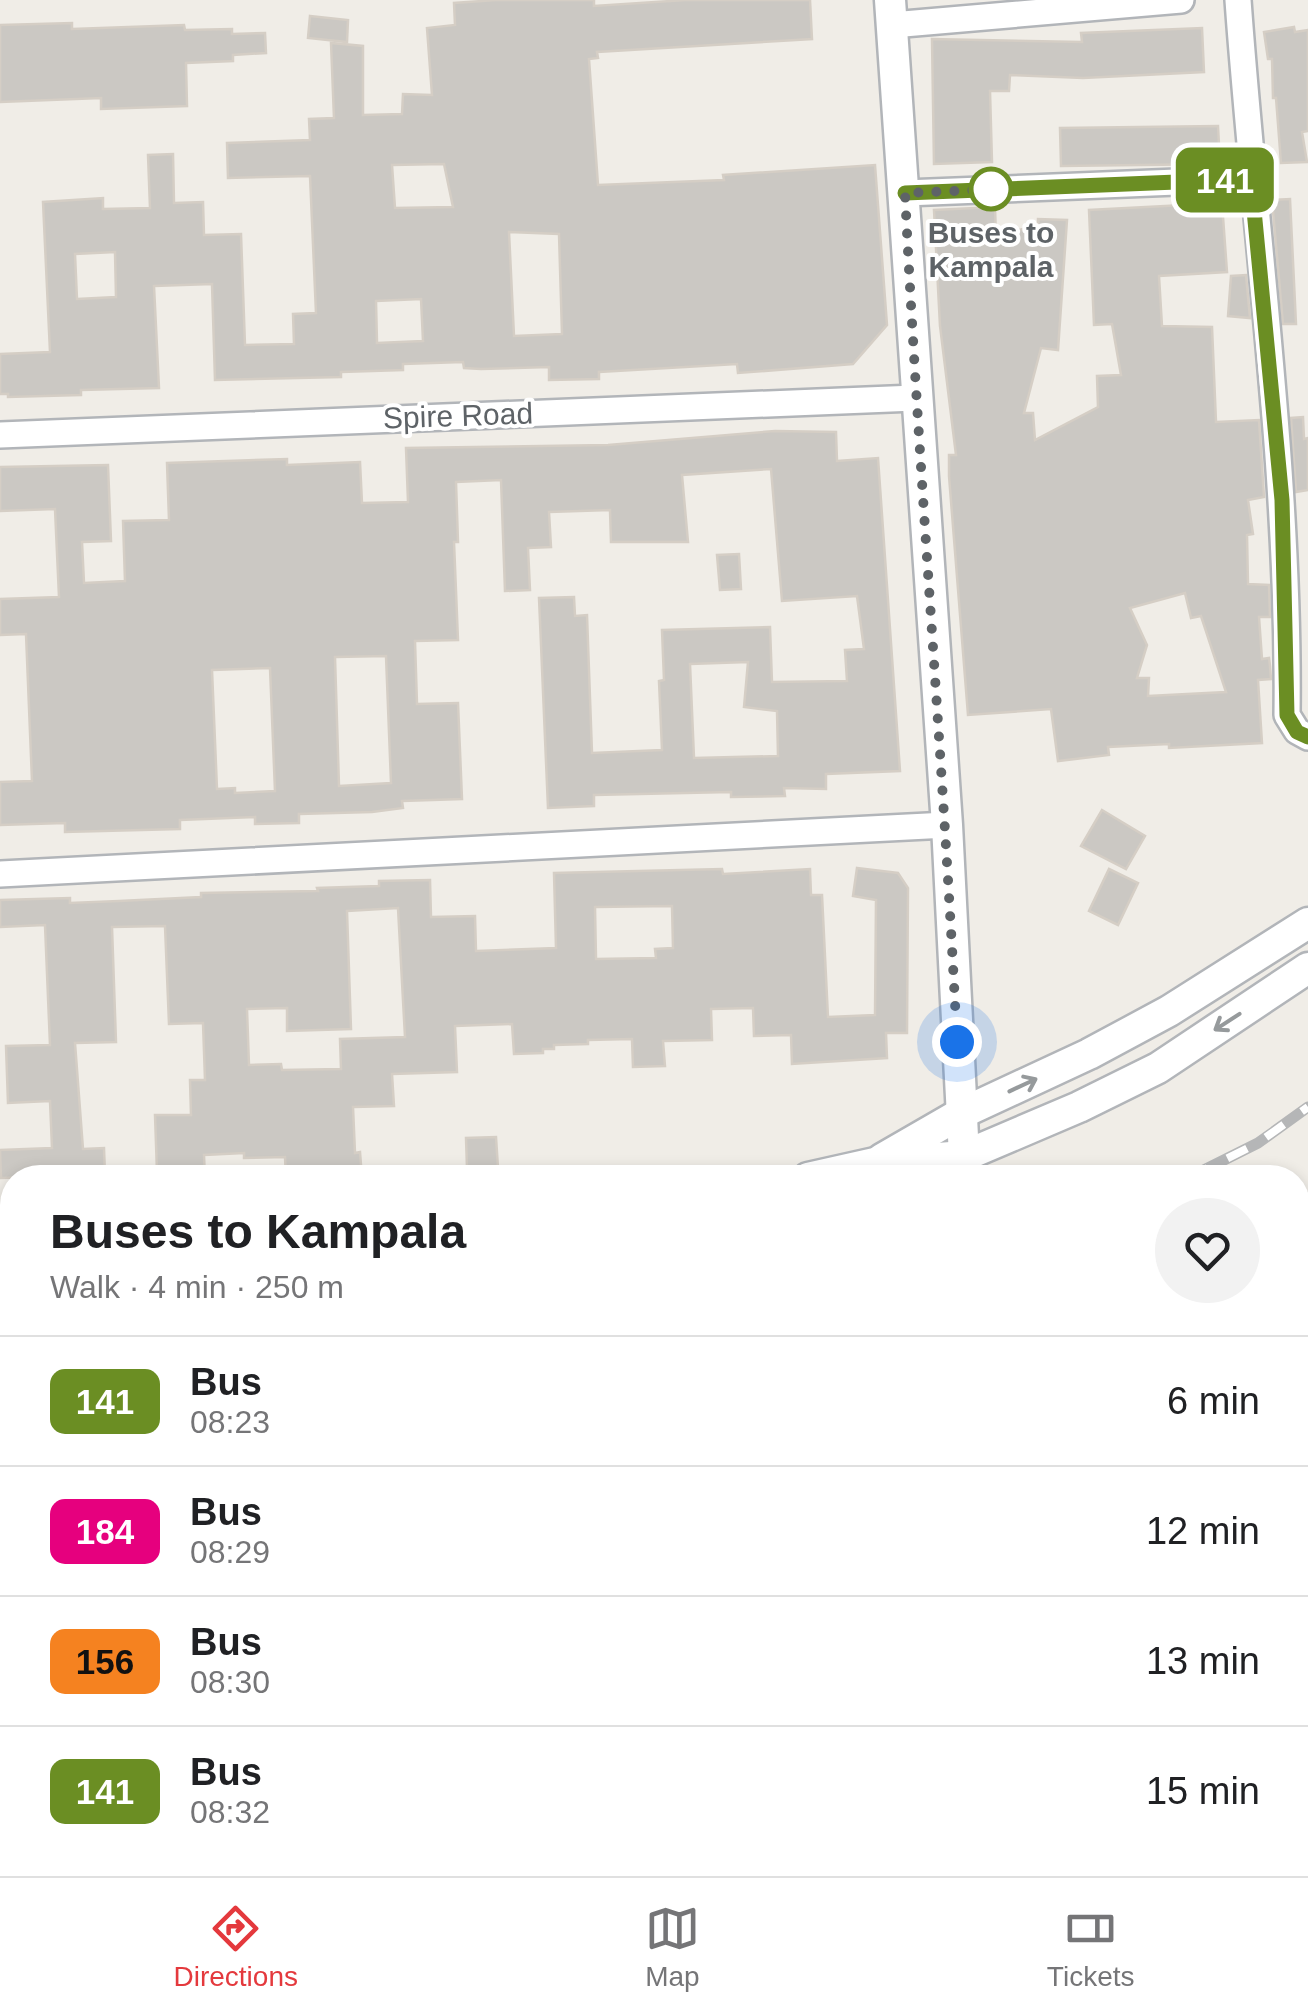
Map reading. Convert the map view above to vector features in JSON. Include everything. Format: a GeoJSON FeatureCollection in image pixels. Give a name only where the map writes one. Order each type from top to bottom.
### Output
{"type":"FeatureCollection","features":[{"type":"Feature","properties":{"kind":"street"},"geometry":{"type":"LineString","coordinates":[[964,1165],[946,825],[891,12],[1181,0]]}},
{"type":"Feature","properties":{"kind":"street"},"geometry":{"type":"LineString","coordinates":[[1238,0],[1251,179],[1296,550],[1287,715],[1297,732],[1308,737]]}},
{"type":"Feature","properties":{"kind":"street"},"geometry":{"type":"LineString","coordinates":[[905,193],[1251,179]]}},
{"type":"Feature","properties":{"kind":"street","name":"Spire Road"},"geometry":{"type":"LineString","coordinates":[[0,435],[915,398]]}},
{"type":"Feature","properties":{"kind":"street"},"geometry":{"type":"LineString","coordinates":[[0,874],[946,825]]}},
{"type":"Feature","properties":{"kind":"street"},"geometry":{"type":"LineString","coordinates":[[874,1163],[960,1114],[1153,1020],[1308,923]]}},
{"type":"Feature","properties":{"kind":"street"},"geometry":{"type":"LineString","coordinates":[[968,1165],[1158,1068],[1308,968]]}},
{"type":"Feature","properties":{"kind":"street"},"geometry":{"type":"LineString","coordinates":[[865,1165],[919,1165]]}},
{"type":"Feature","properties":{"kind":"building"},"geometry":{"type":"Polygon","coordinates":[[[594,0],[594,6],[686,0],[810,0],[812,39],[597,52],[598,58],[589,59],[598,185],[724,180],[723,175],[875,165],[887,325],[853,364],[738,373],[737,364],[599,372],[599,379],[549,380],[549,367],[481,369],[464,368],[463,362],[403,364],[403,370],[341,372],[341,377],[215,380],[212,284],[154,286],[159,388],[81,390],[81,395],[0,394],[0,354],[50,352],[43,202],[103,198],[103,209],[150,208],[148,155],[173,154],[174,203],[203,202],[204,235],[241,234],[245,345],[294,344],[293,314],[316,313],[310,176],[228,178],[227,143],[310,140],[309,119],[334,118],[331,43],[363,46],[363,115],[402,114],[403,94],[432,95],[427,28],[455,25],[454,3],[594,0]],[[444,164],[392,165],[395,208],[453,207],[444,164]],[[509,232],[514,336],[562,334],[559,234],[509,232]],[[115,252],[75,254],[77,299],[116,297],[115,252]],[[421,299],[376,301],[377,343],[423,341],[421,299]]]}},
{"type":"Feature","properties":{"kind":"building"},"geometry":{"type":"Polygon","coordinates":[[[310,16],[348,20],[347,42],[308,38],[310,16]]]}},
{"type":"Feature","properties":{"kind":"building"},"geometry":{"type":"Polygon","coordinates":[[[72,23],[72,29],[184,25],[185,30],[265,33],[266,53],[233,55],[233,61],[186,63],[187,106],[101,109],[101,98],[0,102],[0,25],[72,23]]]}},
{"type":"Feature","properties":{"kind":"building"},"geometry":{"type":"Polygon","coordinates":[[[1294,27],[1295,32],[1308,30],[1308,131],[1302,132],[1307,162],[1281,163],[1272,59],[1268,59],[1264,32],[1294,27]]]}},
{"type":"Feature","properties":{"kind":"building"},"geometry":{"type":"Polygon","coordinates":[[[1202,28],[1204,72],[1083,78],[1010,75],[1009,91],[990,91],[992,162],[934,164],[932,39],[1082,42],[1081,33],[1202,28]]]}},
{"type":"Feature","properties":{"kind":"building"},"geometry":{"type":"Polygon","coordinates":[[[1218,126],[1220,164],[1061,166],[1060,128],[1218,126]]]}},
{"type":"Feature","properties":{"kind":"building"},"geometry":{"type":"Polygon","coordinates":[[[1290,199],[1296,324],[1283,324],[1272,200],[1290,199]]]}},
{"type":"Feature","properties":{"kind":"building"},"geometry":{"type":"Polygon","coordinates":[[[1222,203],[1227,272],[1159,276],[1162,326],[1212,327],[1216,422],[1259,420],[1264,497],[1248,500],[1253,534],[1247,535],[1248,584],[1269,585],[1270,617],[1259,617],[1262,659],[1269,658],[1271,679],[1258,680],[1262,743],[1108,747],[1109,755],[1058,761],[1051,709],[968,715],[949,476],[949,455],[956,455],[940,326],[934,210],[995,207],[996,236],[1038,225],[1038,219],[1067,220],[1058,350],[1041,348],[1024,413],[1033,413],[1035,440],[1098,407],[1097,376],[1121,375],[1112,324],[1094,325],[1089,210],[1222,203]],[[1185,593],[1130,608],[1147,645],[1137,678],[1149,678],[1148,696],[1226,692],[1201,616],[1191,618],[1185,593]]]}},
{"type":"Feature","properties":{"kind":"building"},"geometry":{"type":"Polygon","coordinates":[[[1246,275],[1250,318],[1228,316],[1231,276],[1246,275]]]}},
{"type":"Feature","properties":{"kind":"building"},"geometry":{"type":"Polygon","coordinates":[[[1303,417],[1304,439],[1308,438],[1308,490],[1296,492],[1291,418],[1303,417]]]}},
{"type":"Feature","properties":{"kind":"building"},"geometry":{"type":"Polygon","coordinates":[[[775,431],[836,432],[837,461],[878,458],[900,771],[826,774],[826,789],[784,788],[785,796],[731,797],[731,792],[594,795],[594,806],[548,808],[539,598],[574,597],[575,616],[587,615],[592,753],[662,750],[662,630],[770,627],[772,682],[847,681],[845,650],[864,649],[857,596],[782,601],[771,469],[682,475],[688,542],[611,542],[610,510],[549,512],[551,547],[528,548],[530,590],[505,591],[501,480],[456,482],[458,640],[415,641],[417,704],[458,703],[462,799],[402,801],[403,808],[372,812],[299,814],[299,823],[255,824],[255,817],[180,820],[180,829],[65,832],[65,823],[0,825],[0,782],[32,781],[26,634],[0,635],[0,599],[59,597],[55,509],[0,511],[0,467],[108,465],[111,541],[82,542],[84,583],[125,581],[123,521],[169,520],[167,463],[287,459],[287,465],[360,462],[362,503],[408,502],[406,448],[608,445],[775,431]],[[386,656],[335,657],[339,786],[391,783],[386,656]],[[748,662],[690,664],[694,758],[778,756],[777,711],[744,707],[748,662]],[[270,668],[212,670],[217,789],[235,788],[235,793],[275,791],[270,668]]]}},
{"type":"Feature","properties":{"kind":"building"},"geometry":{"type":"Polygon","coordinates":[[[739,554],[741,589],[720,590],[717,555],[739,554]]]}},
{"type":"Feature","properties":{"kind":"building"},"geometry":{"type":"Polygon","coordinates":[[[1102,810],[1145,836],[1126,869],[1081,846],[1102,810]]]}},
{"type":"Feature","properties":{"kind":"building"},"geometry":{"type":"Polygon","coordinates":[[[857,868],[898,873],[908,888],[907,1033],[886,1033],[887,1058],[792,1064],[791,1035],[754,1036],[753,1008],[711,1009],[712,1040],[663,1041],[665,1066],[633,1067],[632,1039],[588,1040],[588,1044],[554,1045],[554,1049],[543,1049],[543,1053],[514,1054],[512,1024],[455,1026],[457,1072],[392,1074],[394,1106],[353,1107],[355,1153],[360,1152],[361,1165],[285,1165],[285,1157],[244,1158],[244,1153],[204,1155],[204,1165],[157,1165],[155,1115],[191,1115],[190,1080],[205,1080],[203,1023],[169,1024],[165,926],[112,927],[116,1042],[75,1043],[83,1149],[104,1148],[105,1165],[1,1165],[0,1150],[52,1148],[50,1101],[8,1103],[6,1046],[50,1045],[45,925],[0,927],[0,900],[119,901],[201,897],[201,893],[318,891],[317,888],[379,886],[379,881],[430,880],[431,917],[475,916],[476,951],[556,948],[554,873],[722,869],[723,874],[810,869],[811,895],[822,895],[828,1017],[875,1015],[876,900],[853,896],[857,868]],[[672,906],[595,907],[596,959],[656,958],[655,949],[673,948],[672,906]],[[398,908],[347,911],[351,1029],[287,1031],[287,1008],[247,1009],[249,1065],[281,1064],[282,1070],[341,1069],[340,1039],[405,1037],[398,908]]]}},
{"type":"Feature","properties":{"kind":"building"},"geometry":{"type":"Polygon","coordinates":[[[1109,869],[1138,883],[1118,925],[1089,911],[1109,869]]]}},
{"type":"Feature","properties":{"kind":"building"},"geometry":{"type":"Polygon","coordinates":[[[496,1137],[498,1165],[467,1165],[466,1138],[496,1137]]]}},
{"type":"Feature","properties":{"kind":"railway"},"geometry":{"type":"LineString","coordinates":[[1214,1165],[1258,1143],[1308,1107]]}},
{"type":"Feature","properties":{"kind":"bus line","name":"141"},"geometry":{"type":"LineString","coordinates":[[905,193],[1251,179],[1282,500],[1287,715],[1297,732],[1308,737]]}},
{"type":"Feature","properties":{"kind":"place","name":"Buses to Kampala"},"geometry":{"type":"Point","coordinates":[991,189]}},
{"type":"Feature","properties":{"kind":"route"},"geometry":{"type":"LineString","coordinates":[[957,1042],[905,193],[1002,189],[991,189]]}}]}
